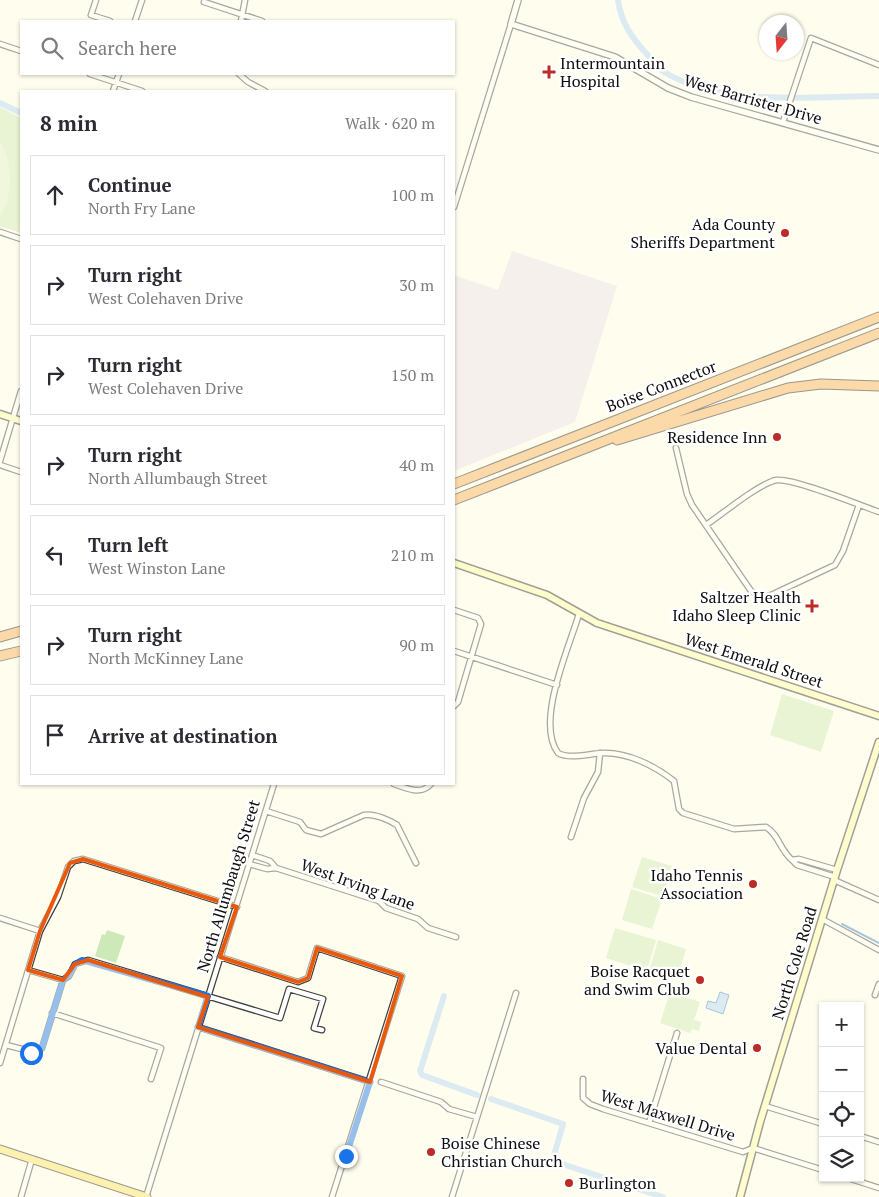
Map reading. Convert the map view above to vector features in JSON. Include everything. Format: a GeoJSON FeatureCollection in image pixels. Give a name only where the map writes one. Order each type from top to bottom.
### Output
{"type":"FeatureCollection","features":[{"type":"Feature","properties":{"kind":"highway","name":"Boise Connector"},"geometry":{"type":"LineString","coordinates":[[455,484],[879,317]]}},
{"type":"Feature","properties":{"kind":"highway","name":"Boise Connector"},"geometry":{"type":"LineString","coordinates":[[455,500],[564,455],[879,333]]}},
{"type":"Feature","properties":{"kind":"highway"},"geometry":{"type":"LineString","coordinates":[[564,455],[788,388],[820,384],[879,386]]}},
{"type":"Feature","properties":{"kind":"highway"},"geometry":{"type":"LineString","coordinates":[[0,636],[20,631]]}},
{"type":"Feature","properties":{"kind":"highway"},"geometry":{"type":"LineString","coordinates":[[0,656],[20,651]]}},
{"type":"Feature","properties":{"kind":"main road"},"geometry":{"type":"LineString","coordinates":[[0,414],[20,421]]}},
{"type":"Feature","properties":{"kind":"main road","name":"West Emerald Street"},"geometry":{"type":"LineString","coordinates":[[455,563],[547,595],[579,614],[612,628],[879,716]]}},
{"type":"Feature","properties":{"kind":"main road","name":"North Cole Road"},"geometry":{"type":"LineString","coordinates":[[739,1196],[837,870],[879,742]]}},
{"type":"Feature","properties":{"kind":"main road"},"geometry":{"type":"LineString","coordinates":[[0,1148],[146,1197]]}},
{"type":"Feature","properties":{"kind":"street"},"geometry":{"type":"LineString","coordinates":[[96,0],[91,14],[107,20]]}},
{"type":"Feature","properties":{"kind":"street"},"geometry":{"type":"LineString","coordinates":[[135,20],[142,0]]}},
{"type":"Feature","properties":{"kind":"street"},"geometry":{"type":"LineString","coordinates":[[241,20],[245,0]]}},
{"type":"Feature","properties":{"kind":"street"},"geometry":{"type":"LineString","coordinates":[[455,204],[518,0]]}},
{"type":"Feature","properties":{"kind":"street"},"geometry":{"type":"LineString","coordinates":[[204,2],[259,20]]}},
{"type":"Feature","properties":{"kind":"street","name":"West Barrister Drive"},"geometry":{"type":"LineString","coordinates":[[511,24],[615,57],[668,88],[691,97],[879,150]]}},
{"type":"Feature","properties":{"kind":"street"},"geometry":{"type":"LineString","coordinates":[[783,122],[811,38],[879,65]]}},
{"type":"Feature","properties":{"kind":"street"},"geometry":{"type":"LineString","coordinates":[[0,44],[20,51]]}},
{"type":"Feature","properties":{"kind":"street"},"geometry":{"type":"LineString","coordinates":[[93,75],[139,90]]}},
{"type":"Feature","properties":{"kind":"street"},"geometry":{"type":"LineString","coordinates":[[113,90],[119,75]]}},
{"type":"Feature","properties":{"kind":"street"},"geometry":{"type":"LineString","coordinates":[[241,75],[248,82],[263,90]]}},
{"type":"Feature","properties":{"kind":"street"},"geometry":{"type":"LineString","coordinates":[[0,232],[20,239]]}},
{"type":"Feature","properties":{"kind":"street"},"geometry":{"type":"LineString","coordinates":[[20,394],[0,463],[20,472]]}},
{"type":"Feature","properties":{"kind":"street"},"geometry":{"type":"LineString","coordinates":[[676,448],[687,494],[751,591],[760,596],[769,596],[836,564],[843,551],[859,505]]}},
{"type":"Feature","properties":{"kind":"street"},"geometry":{"type":"LineString","coordinates":[[706,525],[762,486],[776,480],[792,482],[879,512]]}},
{"type":"Feature","properties":{"kind":"street"},"geometry":{"type":"LineString","coordinates":[[455,610],[478,618],[481,624],[458,702],[455,705]]}},
{"type":"Feature","properties":{"kind":"street"},"geometry":{"type":"LineString","coordinates":[[579,614],[552,705],[550,727],[554,747],[558,753],[566,756],[600,753],[635,759],[674,781],[679,809],[687,816],[734,829],[766,827],[776,836],[781,849],[797,865],[835,878],[879,900]]}},
{"type":"Feature","properties":{"kind":"street"},"geometry":{"type":"LineString","coordinates":[[455,651],[557,685]]}},
{"type":"Feature","properties":{"kind":"street"},"geometry":{"type":"LineString","coordinates":[[571,837],[584,798],[598,772],[600,753]]}},
{"type":"Feature","properties":{"kind":"street","name":"North Allumbaugh Street"},"geometry":{"type":"LineString","coordinates":[[146,1197],[274,785]]}},
{"type":"Feature","properties":{"kind":"street"},"geometry":{"type":"LineString","coordinates":[[397,785],[417,791],[426,789],[430,785]]}},
{"type":"Feature","properties":{"kind":"street"},"geometry":{"type":"LineString","coordinates":[[266,811],[300,822],[306,830],[321,834],[368,814],[392,822],[398,826],[416,862]]}},
{"type":"Feature","properties":{"kind":"street","name":"West Irving Lane"},"geometry":{"type":"LineString","coordinates":[[252,855],[270,861],[276,868]]}},
{"type":"Feature","properties":{"kind":"street"},"geometry":{"type":"LineString","coordinates":[[0,1063],[40,931],[58,897],[68,867],[74,861],[83,859],[237,907]]}},
{"type":"Feature","properties":{"kind":"street"},"geometry":{"type":"LineString","coordinates":[[792,860],[799,859],[837,870]]}},
{"type":"Feature","properties":{"kind":"street","name":"West Irving Lane"},"geometry":{"type":"LineString","coordinates":[[249,864],[267,869],[276,868],[379,901],[386,908],[418,919],[428,928],[456,937]]}},
{"type":"Feature","properties":{"kind":"street"},"geometry":{"type":"LineString","coordinates":[[0,918],[40,931]]}},
{"type":"Feature","properties":{"kind":"street"},"geometry":{"type":"LineString","coordinates":[[822,919],[879,950]]}},
{"type":"Feature","properties":{"kind":"street"},"geometry":{"type":"LineString","coordinates":[[220,957],[298,982],[308,978],[317,948],[402,976],[370,1082],[332,1197]]}},
{"type":"Feature","properties":{"kind":"street"},"geometry":{"type":"LineString","coordinates":[[6,1045],[37,1053],[42,1048],[63,980],[69,976],[75,964],[82,960],[88,960],[280,1018],[289,989],[323,999],[314,1028],[322,1030]]}},
{"type":"Feature","properties":{"kind":"street"},"geometry":{"type":"LineString","coordinates":[[28,970],[63,980]]}},
{"type":"Feature","properties":{"kind":"street"},"geometry":{"type":"LineString","coordinates":[[875,996],[879,984]]}},
{"type":"Feature","properties":{"kind":"street"},"geometry":{"type":"LineString","coordinates":[[452,1197],[516,992]]}},
{"type":"Feature","properties":{"kind":"street"},"geometry":{"type":"LineString","coordinates":[[52,1013],[161,1048],[151,1079]]}},
{"type":"Feature","properties":{"kind":"street"},"geometry":{"type":"LineString","coordinates":[[198,1027],[370,1082]]}},
{"type":"Feature","properties":{"kind":"street"},"geometry":{"type":"LineString","coordinates":[[649,1123],[677,1033]]}},
{"type":"Feature","properties":{"kind":"street","name":"West Maxwell Drive"},"geometry":{"type":"LineString","coordinates":[[583,1079],[583,1098],[590,1104],[744,1152],[753,1148],[819,1169]]}},
{"type":"Feature","properties":{"kind":"street"},"geometry":{"type":"LineString","coordinates":[[381,1082],[441,1102],[449,1109],[476,1117]]}},
{"type":"Feature","properties":{"kind":"street"},"geometry":{"type":"LineString","coordinates":[[765,1106],[819,1123]]}},
{"type":"Feature","properties":{"kind":"street"},"geometry":{"type":"LineString","coordinates":[[863,1137],[879,1142]]}},
{"type":"Feature","properties":{"kind":"street"},"geometry":{"type":"LineString","coordinates":[[21,1197],[32,1159]]}},
{"type":"Feature","properties":{"kind":"street"},"geometry":{"type":"LineString","coordinates":[[860,1182],[879,1188]]}},
{"type":"Feature","properties":{"kind":"highlighted area"},"geometry":{"type":"Polygon","coordinates":[[[83,859],[237,907],[220,957],[298,982],[308,978],[317,948],[402,976],[370,1082],[198,1027],[208,997],[88,960],[75,964],[63,980],[28,970],[40,931],[70,863],[83,859]]]}},
{"type":"Feature","properties":{"kind":"shaded area"},"geometry":{"type":"Polygon","coordinates":[[[512,251],[617,286],[575,422],[455,471],[455,275],[498,290],[512,251]]]}},
{"type":"Feature","properties":{"kind":"green space"},"geometry":{"type":"Polygon","coordinates":[[[0,107],[20,117],[20,233],[0,226],[0,107]]]}},
{"type":"Feature","properties":{"kind":"green space"},"geometry":{"type":"Polygon","coordinates":[[[0,141],[7,159],[10,189],[5,208],[0,217],[0,141]]]}},
{"type":"Feature","properties":{"kind":"green space"},"geometry":{"type":"Polygon","coordinates":[[[782,694],[834,711],[821,752],[770,735],[782,694]]]}},
{"type":"Feature","properties":{"kind":"green space"},"geometry":{"type":"Polygon","coordinates":[[[642,857],[672,866],[662,896],[632,887],[642,857]]]}},
{"type":"Feature","properties":{"kind":"green space"},"geometry":{"type":"Polygon","coordinates":[[[631,889],[662,899],[652,929],[622,920],[631,889]]]}},
{"type":"Feature","properties":{"kind":"green space"},"geometry":{"type":"Polygon","coordinates":[[[615,928],[656,940],[647,971],[606,958],[615,928]]]}},
{"type":"Feature","properties":{"kind":"green space"},"geometry":{"type":"Polygon","coordinates":[[[107,930],[125,936],[116,963],[95,956],[102,934],[105,935],[107,930]]]}},
{"type":"Feature","properties":{"kind":"green space"},"geometry":{"type":"Polygon","coordinates":[[[658,940],[686,949],[677,979],[649,971],[658,940]]]}},
{"type":"Feature","properties":{"kind":"green space"},"geometry":{"type":"Polygon","coordinates":[[[670,992],[700,1002],[694,1020],[701,1022],[699,1031],[692,1029],[690,1033],[660,1023],[670,992]]]}},
{"type":"Feature","properties":{"kind":"water"},"geometry":{"type":"Polygon","coordinates":[[[720,992],[729,995],[723,1014],[706,1008],[708,1001],[716,1003],[720,992]]]}},
{"type":"Feature","properties":{"kind":"waterway"},"geometry":{"type":"LineString","coordinates":[[618,0],[624,22],[631,35],[654,63],[664,72],[688,83],[713,91],[769,98],[879,96]]}},
{"type":"Feature","properties":{"kind":"waterway"},"geometry":{"type":"LineString","coordinates":[[0,103],[20,113]]}},
{"type":"Feature","properties":{"kind":"waterway"},"geometry":{"type":"LineString","coordinates":[[842,924],[879,943]]}},
{"type":"Feature","properties":{"kind":"waterway"},"geometry":{"type":"LineString","coordinates":[[444,996],[420,1071],[422,1075],[477,1095]]}},
{"type":"Feature","properties":{"kind":"waterway"},"geometry":{"type":"LineString","coordinates":[[491,1099],[563,1124],[553,1159],[556,1162],[663,1197]]}},
{"type":"Feature","properties":{"kind":"place","name":"Intermountain Hospital"},"geometry":{"type":"Point","coordinates":[549,72]}},
{"type":"Feature","properties":{"kind":"place","name":"Ada County Sheriffs Department"},"geometry":{"type":"Point","coordinates":[785,233]}},
{"type":"Feature","properties":{"kind":"place","name":"Residence Inn"},"geometry":{"type":"Point","coordinates":[777,437]}},
{"type":"Feature","properties":{"kind":"place","name":"Saltzer Health Idaho Sleep Clinic"},"geometry":{"type":"Point","coordinates":[812,606]}},
{"type":"Feature","properties":{"kind":"place","name":"Idaho Tennis Association"},"geometry":{"type":"Point","coordinates":[753,884]}},
{"type":"Feature","properties":{"kind":"place","name":"Boise Racquet and Swim Club"},"geometry":{"type":"Point","coordinates":[700,980]}},
{"type":"Feature","properties":{"kind":"place","name":"Value Dental"},"geometry":{"type":"Point","coordinates":[757,1048]}},
{"type":"Feature","properties":{"kind":"place","name":"Boise Chinese Christian Church"},"geometry":{"type":"Point","coordinates":[431,1152]}},
{"type":"Feature","properties":{"kind":"place","name":"Burlington"},"geometry":{"type":"Point","coordinates":[569,1183]}},
{"type":"Feature","properties":{"kind":"route"},"geometry":{"type":"LineString","coordinates":[[31,1053],[37,1053],[42,1048],[63,980],[69,976],[75,964],[82,960],[88,960],[208,996],[198,1027],[370,1082],[346,1156]]}}]}
